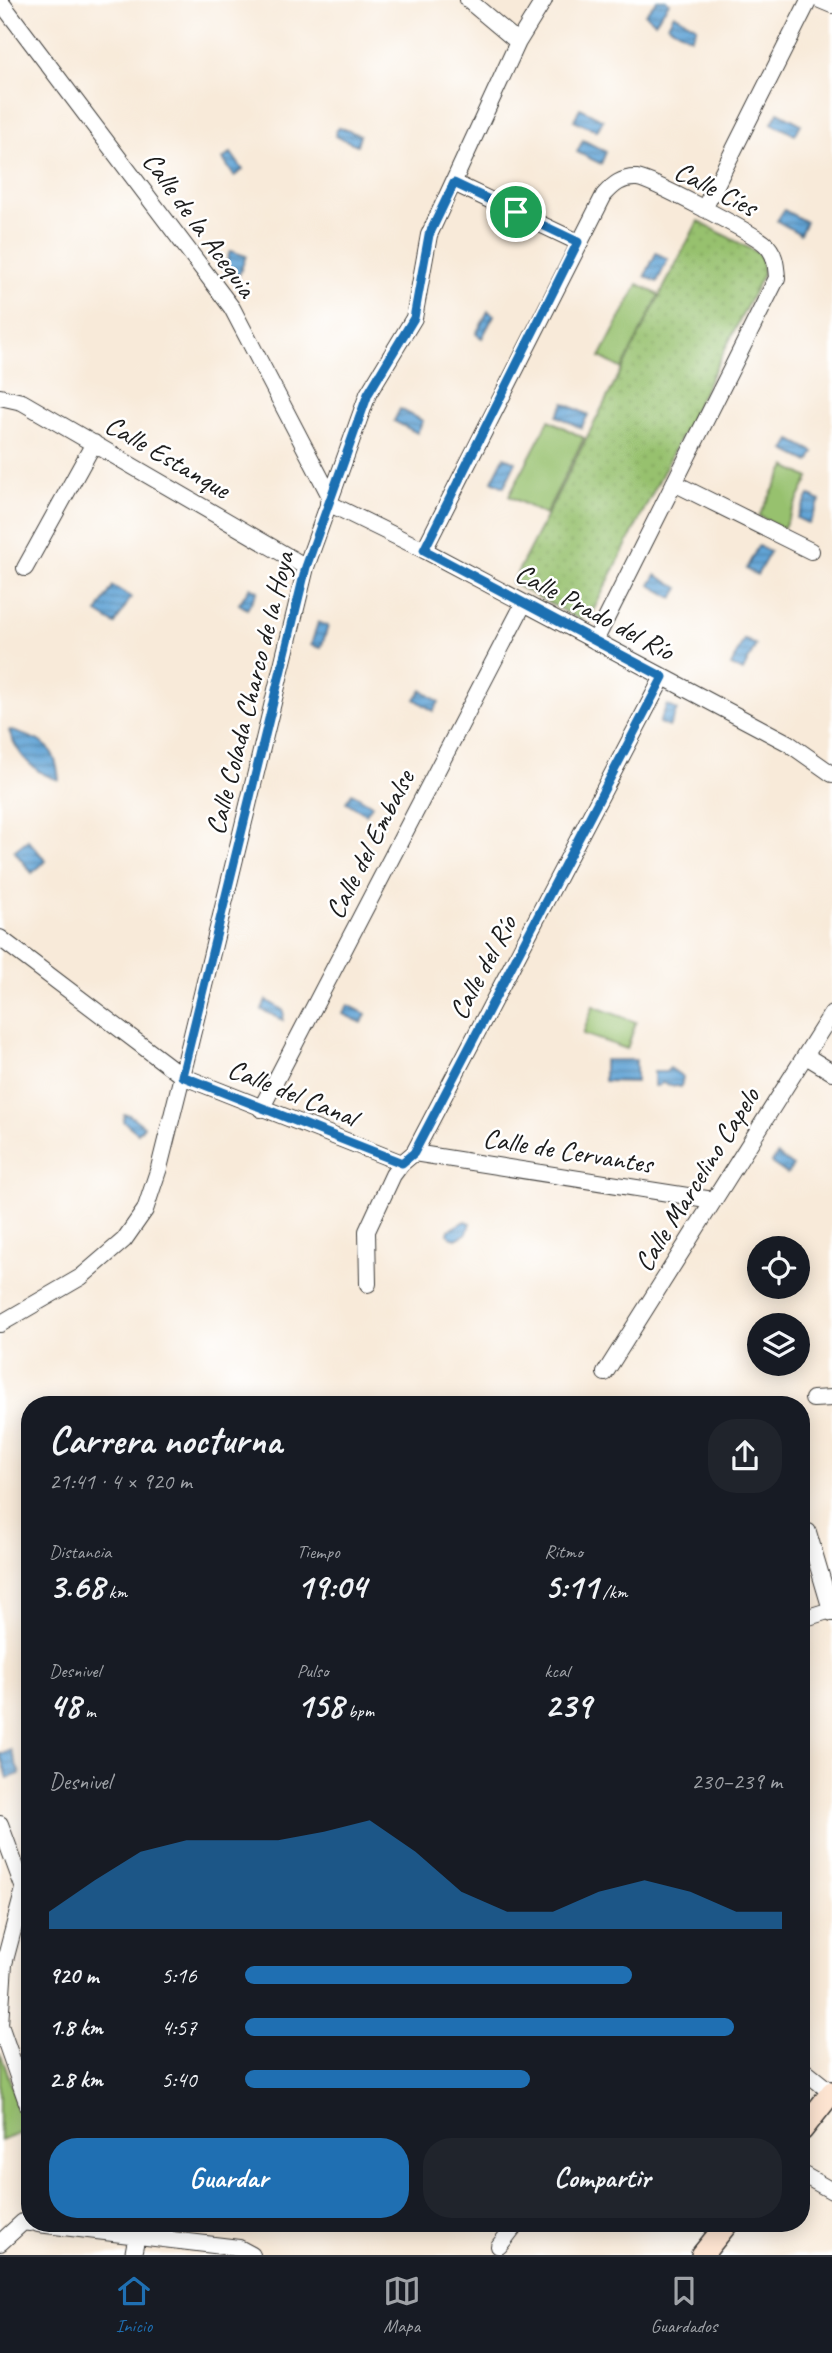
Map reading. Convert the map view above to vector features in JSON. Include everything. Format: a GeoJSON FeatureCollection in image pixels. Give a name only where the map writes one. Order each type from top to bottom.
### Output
{"type":"FeatureCollection","features":[{"type":"Feature","properties":{"kind":"main road"},"geometry":{"type":"LineString","coordinates":[[810,2120],[832,2092]]}},
{"type":"Feature","properties":{"kind":"main road"},"geometry":{"type":"LineString","coordinates":[[702,2255],[721,2232]]}},
{"type":"Feature","properties":{"kind":"street"},"geometry":{"type":"LineString","coordinates":[[468,0],[518,41]]}},
{"type":"Feature","properties":{"kind":"street","name":"Calle Colada Charco de la Hoya"},"geometry":{"type":"LineString","coordinates":[[0,1324],[81,1277],[124,1240],[145,1210],[159,1168],[306,567],[368,394],[414,318],[429,235],[518,41],[544,0]]}},
{"type":"Feature","properties":{"kind":"street"},"geometry":{"type":"LineString","coordinates":[[704,209],[809,0]]}},
{"type":"Feature","properties":{"kind":"street"},"geometry":{"type":"LineString","coordinates":[[820,0],[832,5]]}},
{"type":"Feature","properties":{"kind":"street","name":"Calle de la Acequia"},"geometry":{"type":"LineString","coordinates":[[0,1],[232,308],[329,500]]}},
{"type":"Feature","properties":{"kind":"street","name":"Calle Cíes"},"geometry":{"type":"LineString","coordinates":[[424,550],[604,195],[618,181],[638,178],[704,209],[764,243],[775,258],[777,278],[595,641]]}},
{"type":"Feature","properties":{"kind":"street"},"geometry":{"type":"LineString","coordinates":[[454,183],[578,242]]}},
{"type":"Feature","properties":{"kind":"street","name":"Calle Estanque"},"geometry":{"type":"LineString","coordinates":[[0,397],[22,402],[306,567]]}},
{"type":"Feature","properties":{"kind":"street"},"geometry":{"type":"LineString","coordinates":[[25,568],[94,443]]}},
{"type":"Feature","properties":{"kind":"street"},"geometry":{"type":"LineString","coordinates":[[674,483],[811,551]]}},
{"type":"Feature","properties":{"kind":"street","name":"Calle Prado del Río"},"geometry":{"type":"LineString","coordinates":[[329,500],[788,743],[832,774]]}},
{"type":"Feature","properties":{"kind":"street","name":"Calle del Embalse"},"geometry":{"type":"LineString","coordinates":[[261,1109],[524,603]]}},
{"type":"Feature","properties":{"kind":"street","name":"Calle del Río"},"geometry":{"type":"LineString","coordinates":[[368,1284],[367,1231],[393,1175],[408,1158],[663,677]]}},
{"type":"Feature","properties":{"kind":"street","name":"Calle del Canal"},"geometry":{"type":"LineString","coordinates":[[0,938],[182,1076],[261,1109],[408,1158]]}},
{"type":"Feature","properties":{"kind":"street","name":"Calle Marcelino Capelo"},"geometry":{"type":"LineString","coordinates":[[605,1373],[832,1013]]}},
{"type":"Feature","properties":{"kind":"street"},"geometry":{"type":"LineString","coordinates":[[806,1056],[832,1072]]}},
{"type":"Feature","properties":{"kind":"street","name":"Calle de Cervantes"},"geometry":{"type":"LineString","coordinates":[[408,1158],[713,1200]]}},
{"type":"Feature","properties":{"kind":"street"},"geometry":{"type":"LineString","coordinates":[[813,1399],[832,1398]]}},
{"type":"Feature","properties":{"kind":"street"},"geometry":{"type":"LineString","coordinates":[[810,1546],[831,1611],[810,1617]]}},
{"type":"Feature","properties":{"kind":"street"},"geometry":{"type":"LineString","coordinates":[[0,1824],[21,1872]]}},
{"type":"Feature","properties":{"kind":"street"},"geometry":{"type":"LineString","coordinates":[[21,1906],[4,1964],[0,2025],[21,2085]]}},
{"type":"Feature","properties":{"kind":"street"},"geometry":{"type":"LineString","coordinates":[[810,2075],[832,2092]]}},
{"type":"Feature","properties":{"kind":"street"},"geometry":{"type":"LineString","coordinates":[[810,2179],[832,2191]]}},
{"type":"Feature","properties":{"kind":"street"},"geometry":{"type":"LineString","coordinates":[[0,2243],[21,2224]]}},
{"type":"Feature","properties":{"kind":"street"},"geometry":{"type":"LineString","coordinates":[[132,2255],[138,2232]]}},
{"type":"Feature","properties":{"kind":"street"},"geometry":{"type":"LineString","coordinates":[[149,2232],[239,2248],[252,2255]]}},
{"type":"Feature","properties":{"kind":"street"},"geometry":{"type":"LineString","coordinates":[[499,2246],[510,2232]]}},
{"type":"Feature","properties":{"kind":"green space"},"geometry":{"type":"Polygon","coordinates":[[[698,221],[758,253],[762,259],[763,274],[592,613],[577,618],[512,583],[698,221]]]}},
{"type":"Feature","properties":{"kind":"green space"},"geometry":{"type":"Polygon","coordinates":[[[638,284],[659,295],[622,369],[600,357],[638,284]]]}},
{"type":"Feature","properties":{"kind":"green space"},"geometry":{"type":"Polygon","coordinates":[[[549,420],[584,438],[545,515],[509,496],[549,420]]]}},
{"type":"Feature","properties":{"kind":"green space"},"geometry":{"type":"Polygon","coordinates":[[[786,466],[809,478],[783,529],[759,516],[786,466]]]}},
{"type":"Feature","properties":{"kind":"green space"},"geometry":{"type":"Polygon","coordinates":[[[593,1006],[636,1022],[627,1049],[583,1034],[593,1006]]]}},
{"type":"Feature","properties":{"kind":"green space"},"geometry":{"type":"Polygon","coordinates":[[[0,2055],[21,2113],[21,2133],[0,2141],[0,2055]]]}},
{"type":"Feature","properties":{"kind":"water"},"geometry":{"type":"Polygon","coordinates":[[[657,0],[666,0],[669,3],[655,22],[645,14],[657,0]]]}},
{"type":"Feature","properties":{"kind":"water"},"geometry":{"type":"Polygon","coordinates":[[[674,14],[697,27],[691,38],[668,25],[674,14]]]}},
{"type":"Feature","properties":{"kind":"water"},"geometry":{"type":"Polygon","coordinates":[[[580,108],[603,120],[597,131],[574,120],[580,108]]]}},
{"type":"Feature","properties":{"kind":"water"},"geometry":{"type":"Polygon","coordinates":[[[778,112],[801,124],[795,135],[772,123],[778,112]]]}},
{"type":"Feature","properties":{"kind":"water"},"geometry":{"type":"Polygon","coordinates":[[[338,127],[360,135],[357,145],[335,136],[338,127]]]}},
{"type":"Feature","properties":{"kind":"water"},"geometry":{"type":"Polygon","coordinates":[[[583,140],[606,152],[601,164],[577,152],[583,140]]]}},
{"type":"Feature","properties":{"kind":"water"},"geometry":{"type":"Polygon","coordinates":[[[231,153],[243,170],[234,176],[223,159],[231,153]]]}},
{"type":"Feature","properties":{"kind":"water"},"geometry":{"type":"Polygon","coordinates":[[[784,210],[806,222],[800,234],[777,221],[784,210]]]}},
{"type":"Feature","properties":{"kind":"water"},"geometry":{"type":"Polygon","coordinates":[[[230,251],[246,256],[239,275],[224,270],[230,251]]]}},
{"type":"Feature","properties":{"kind":"water"},"geometry":{"type":"Polygon","coordinates":[[[656,253],[668,259],[657,282],[645,276],[656,253]]]}},
{"type":"Feature","properties":{"kind":"water"},"geometry":{"type":"Polygon","coordinates":[[[488,311],[494,315],[482,338],[476,334],[488,311]]]}},
{"type":"Feature","properties":{"kind":"water"},"geometry":{"type":"Polygon","coordinates":[[[564,403],[588,415],[581,428],[557,416],[564,403]]]}},
{"type":"Feature","properties":{"kind":"water"},"geometry":{"type":"Polygon","coordinates":[[[400,409],[423,421],[417,433],[394,421],[400,409]]]}},
{"type":"Feature","properties":{"kind":"water"},"geometry":{"type":"Polygon","coordinates":[[[791,440],[814,452],[809,462],[785,450],[791,440]]]}},
{"type":"Feature","properties":{"kind":"water"},"geometry":{"type":"Polygon","coordinates":[[[504,457],[516,462],[504,487],[492,481],[504,457]]]}},
{"type":"Feature","properties":{"kind":"water"},"geometry":{"type":"Polygon","coordinates":[[[809,495],[820,501],[809,524],[797,518],[809,495]]]}},
{"type":"Feature","properties":{"kind":"water"},"geometry":{"type":"Polygon","coordinates":[[[758,546],[770,552],[757,575],[746,569],[758,546]]]}},
{"type":"Feature","properties":{"kind":"water"},"geometry":{"type":"Polygon","coordinates":[[[656,575],[679,588],[673,598],[650,585],[656,575]]]}},
{"type":"Feature","properties":{"kind":"water"},"geometry":{"type":"Polygon","coordinates":[[[113,586],[131,597],[115,624],[97,613],[113,586]]]}},
{"type":"Feature","properties":{"kind":"water"},"geometry":{"type":"Polygon","coordinates":[[[250,587],[258,591],[247,609],[239,604],[250,587]]]}},
{"type":"Feature","properties":{"kind":"water"},"geometry":{"type":"Polygon","coordinates":[[[318,622],[328,626],[321,648],[311,645],[318,622]]]}},
{"type":"Feature","properties":{"kind":"water"},"geometry":{"type":"Polygon","coordinates":[[[744,639],[756,645],[743,671],[731,666],[744,639]]]}},
{"type":"Feature","properties":{"kind":"water"},"geometry":{"type":"Polygon","coordinates":[[[422,690],[439,702],[433,711],[415,699],[422,690]]]}},
{"type":"Feature","properties":{"kind":"water"},"geometry":{"type":"Polygon","coordinates":[[[667,705],[677,710],[669,727],[659,723],[667,705]]]}},
{"type":"Feature","properties":{"kind":"water"},"geometry":{"type":"Polygon","coordinates":[[[10,730],[45,745],[54,758],[59,780],[42,773],[22,756],[10,730]]]}},
{"type":"Feature","properties":{"kind":"water"},"geometry":{"type":"Polygon","coordinates":[[[352,793],[372,805],[366,814],[346,802],[352,793]]]}},
{"type":"Feature","properties":{"kind":"water"},"geometry":{"type":"Polygon","coordinates":[[[28,840],[46,861],[32,873],[14,851],[28,840]]]}},
{"type":"Feature","properties":{"kind":"water"},"geometry":{"type":"Polygon","coordinates":[[[266,1000],[284,1011],[283,1020],[262,1010],[266,1000]]]}},
{"type":"Feature","properties":{"kind":"water"},"geometry":{"type":"Polygon","coordinates":[[[348,1005],[366,1014],[362,1023],[343,1014],[348,1005]]]}},
{"type":"Feature","properties":{"kind":"water"},"geometry":{"type":"Polygon","coordinates":[[[604,1060],[636,1060],[636,1082],[604,1081],[604,1060]]]}},
{"type":"Feature","properties":{"kind":"water"},"geometry":{"type":"Polygon","coordinates":[[[670,1068],[683,1077],[681,1087],[662,1083],[654,1086],[654,1072],[666,1072],[670,1068]]]}},
{"type":"Feature","properties":{"kind":"water"},"geometry":{"type":"Polygon","coordinates":[[[124,1114],[144,1126],[138,1133],[123,1121],[124,1114]]]}},
{"type":"Feature","properties":{"kind":"water"},"geometry":{"type":"Polygon","coordinates":[[[777,1155],[793,1166],[787,1174],[771,1163],[777,1155]]]}},
{"type":"Feature","properties":{"kind":"water"},"geometry":{"type":"Polygon","coordinates":[[[465,1221],[470,1223],[467,1233],[456,1239],[450,1237],[449,1230],[465,1221]]]}},
{"type":"Feature","properties":{"kind":"water"},"geometry":{"type":"Polygon","coordinates":[[[11,1750],[20,1774],[8,1778],[0,1754],[11,1750]]]}},
{"type":"Feature","properties":{"kind":"route"},"geometry":{"type":"LineString","coordinates":[[454,183],[516,212],[578,242],[424,550],[663,677],[414,1153],[402,1163],[182,1076],[306,567],[368,394],[414,318],[429,235],[454,183]]}}]}
